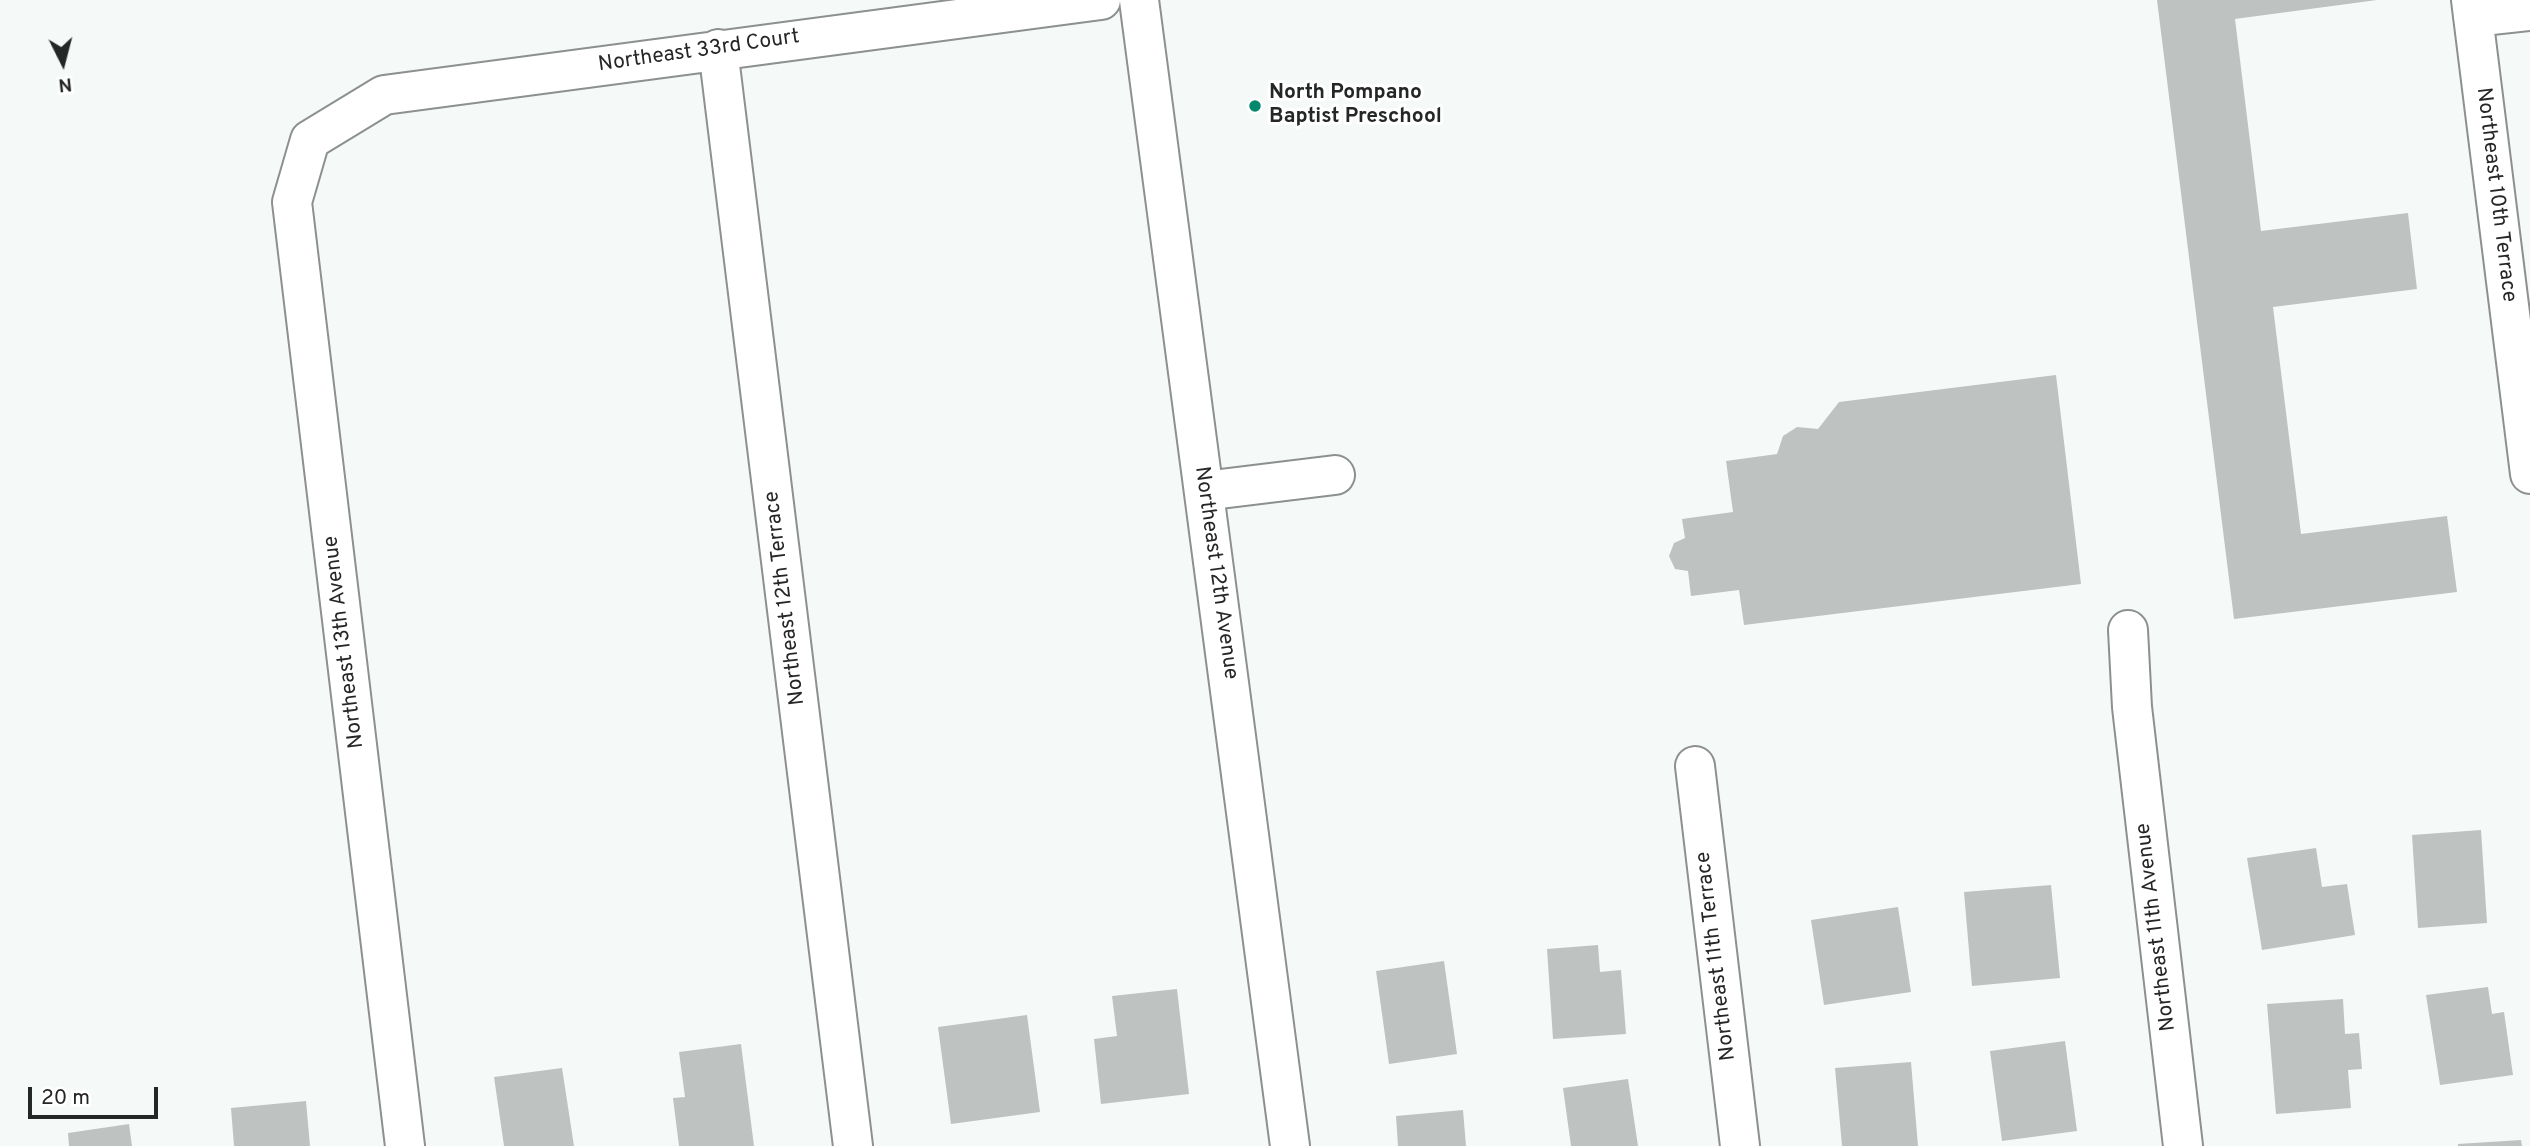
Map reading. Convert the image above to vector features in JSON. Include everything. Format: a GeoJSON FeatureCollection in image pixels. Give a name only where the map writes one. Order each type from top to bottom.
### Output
{"type":"FeatureCollection","features":[{"type":"Feature","properties":{"kind":"street","name":"Northeast 33rd Court"},"geometry":{"type":"LineString","coordinates":[[310,141],[384,94],[1101,0]]}},
{"type":"Feature","properties":{"kind":"street","name":"Northeast 12th Avenue"},"geometry":{"type":"LineString","coordinates":[[1139,0],[1290,1146]]}},
{"type":"Feature","properties":{"kind":"street"},"geometry":{"type":"LineString","coordinates":[[2472,9],[2530,10]]}},
{"type":"Feature","properties":{"kind":"street","name":"Northeast 10th Terrace"},"geometry":{"type":"LineString","coordinates":[[2472,9],[2530,474]]}},
{"type":"Feature","properties":{"kind":"street","name":"Northeast 12th Terrace"},"geometry":{"type":"LineString","coordinates":[[718,49],[853,1146]]}},
{"type":"Feature","properties":{"kind":"street","name":"Northeast 13th Avenue"},"geometry":{"type":"LineString","coordinates":[[310,141],[292,202],[405,1146]]}},
{"type":"Feature","properties":{"kind":"street"},"geometry":{"type":"LineString","coordinates":[[1204,491],[1335,475]]}},
{"type":"Feature","properties":{"kind":"street","name":"Northeast 11th Avenue"},"geometry":{"type":"LineString","coordinates":[[2128,630],[2132,708],[2183,1146]]}},
{"type":"Feature","properties":{"kind":"street","name":"Northeast 11th Terrace"},"geometry":{"type":"LineString","coordinates":[[1695,766],[1740,1146]]}},
{"type":"Feature","properties":{"kind":"building"},"geometry":{"type":"Polygon","coordinates":[[[2157,0],[2377,0],[2235,19],[2261,231],[2408,213],[2417,289],[2273,307],[2301,534],[2447,516],[2457,592],[2234,619],[2157,0]]]}},
{"type":"Feature","properties":{"kind":"building"},"geometry":{"type":"Polygon","coordinates":[[[2056,375],[2081,584],[1744,625],[1739,590],[1691,596],[1688,571],[1675,569],[1669,556],[1674,543],[1685,538],[1682,519],[1733,512],[1726,461],[1777,454],[1783,436],[1797,427],[1818,429],[1839,402],[2056,375]]]}},
{"type":"Feature","properties":{"kind":"building"},"geometry":{"type":"Polygon","coordinates":[[[2481,830],[2487,923],[2418,928],[2412,835],[2481,830]]]}},
{"type":"Feature","properties":{"kind":"building"},"geometry":{"type":"Polygon","coordinates":[[[2316,848],[2322,887],[2347,884],[2355,935],[2262,950],[2247,858],[2316,848]]]}},
{"type":"Feature","properties":{"kind":"building"},"geometry":{"type":"Polygon","coordinates":[[[2051,885],[2060,978],[1972,986],[1964,892],[2051,885]]]}},
{"type":"Feature","properties":{"kind":"building"},"geometry":{"type":"Polygon","coordinates":[[[1898,907],[1911,992],[1824,1005],[1811,920],[1898,907]]]}},
{"type":"Feature","properties":{"kind":"building"},"geometry":{"type":"Polygon","coordinates":[[[1598,945],[1600,972],[1621,970],[1626,1034],[1553,1039],[1547,949],[1598,945]]]}},
{"type":"Feature","properties":{"kind":"building"},"geometry":{"type":"Polygon","coordinates":[[[1444,961],[1457,1054],[1389,1064],[1376,971],[1444,961]]]}},
{"type":"Feature","properties":{"kind":"building"},"geometry":{"type":"Polygon","coordinates":[[[2488,987],[2492,1014],[2504,1012],[2513,1075],[2440,1085],[2426,995],[2488,987]]]}},
{"type":"Feature","properties":{"kind":"building"},"geometry":{"type":"Polygon","coordinates":[[[1177,989],[1189,1094],[1101,1104],[1094,1039],[1117,1036],[1112,996],[1177,989]]]}},
{"type":"Feature","properties":{"kind":"building"},"geometry":{"type":"Polygon","coordinates":[[[2343,999],[2345,1034],[2359,1033],[2362,1069],[2348,1070],[2351,1108],[2276,1114],[2267,1004],[2343,999]]]}},
{"type":"Feature","properties":{"kind":"building"},"geometry":{"type":"Polygon","coordinates":[[[1027,1015],[1040,1112],[951,1124],[938,1027],[1027,1015]]]}},
{"type":"Feature","properties":{"kind":"building"},"geometry":{"type":"Polygon","coordinates":[[[2065,1041],[2077,1131],[2002,1141],[1990,1051],[2065,1041]]]}},
{"type":"Feature","properties":{"kind":"building"},"geometry":{"type":"Polygon","coordinates":[[[741,1044],[754,1146],[679,1146],[673,1098],[685,1097],[679,1052],[741,1044]]]}},
{"type":"Feature","properties":{"kind":"building"},"geometry":{"type":"Polygon","coordinates":[[[1911,1062],[1918,1146],[1842,1146],[1835,1068],[1911,1062]]]}},
{"type":"Feature","properties":{"kind":"building"},"geometry":{"type":"Polygon","coordinates":[[[562,1068],[574,1146],[504,1146],[494,1077],[562,1068]]]}},
{"type":"Feature","properties":{"kind":"building"},"geometry":{"type":"Polygon","coordinates":[[[1628,1079],[1638,1146],[1571,1146],[1563,1088],[1628,1079]]]}},
{"type":"Feature","properties":{"kind":"building"},"geometry":{"type":"Polygon","coordinates":[[[306,1101],[310,1146],[234,1146],[231,1108],[306,1101]]]}},
{"type":"Feature","properties":{"kind":"building"},"geometry":{"type":"Polygon","coordinates":[[[1463,1110],[1466,1146],[1398,1146],[1396,1116],[1463,1110]]]}},
{"type":"Feature","properties":{"kind":"building"},"geometry":{"type":"Polygon","coordinates":[[[129,1124],[132,1146],[69,1146],[68,1133],[129,1124]]]}},
{"type":"Feature","properties":{"kind":"building"},"geometry":{"type":"Polygon","coordinates":[[[2521,1140],[2522,1146],[2458,1146],[2458,1144],[2521,1140]]]}},
{"type":"Feature","properties":{"kind":"place","name":"North Pompano Baptist Preschool"},"geometry":{"type":"Point","coordinates":[1255,106]}}]}
